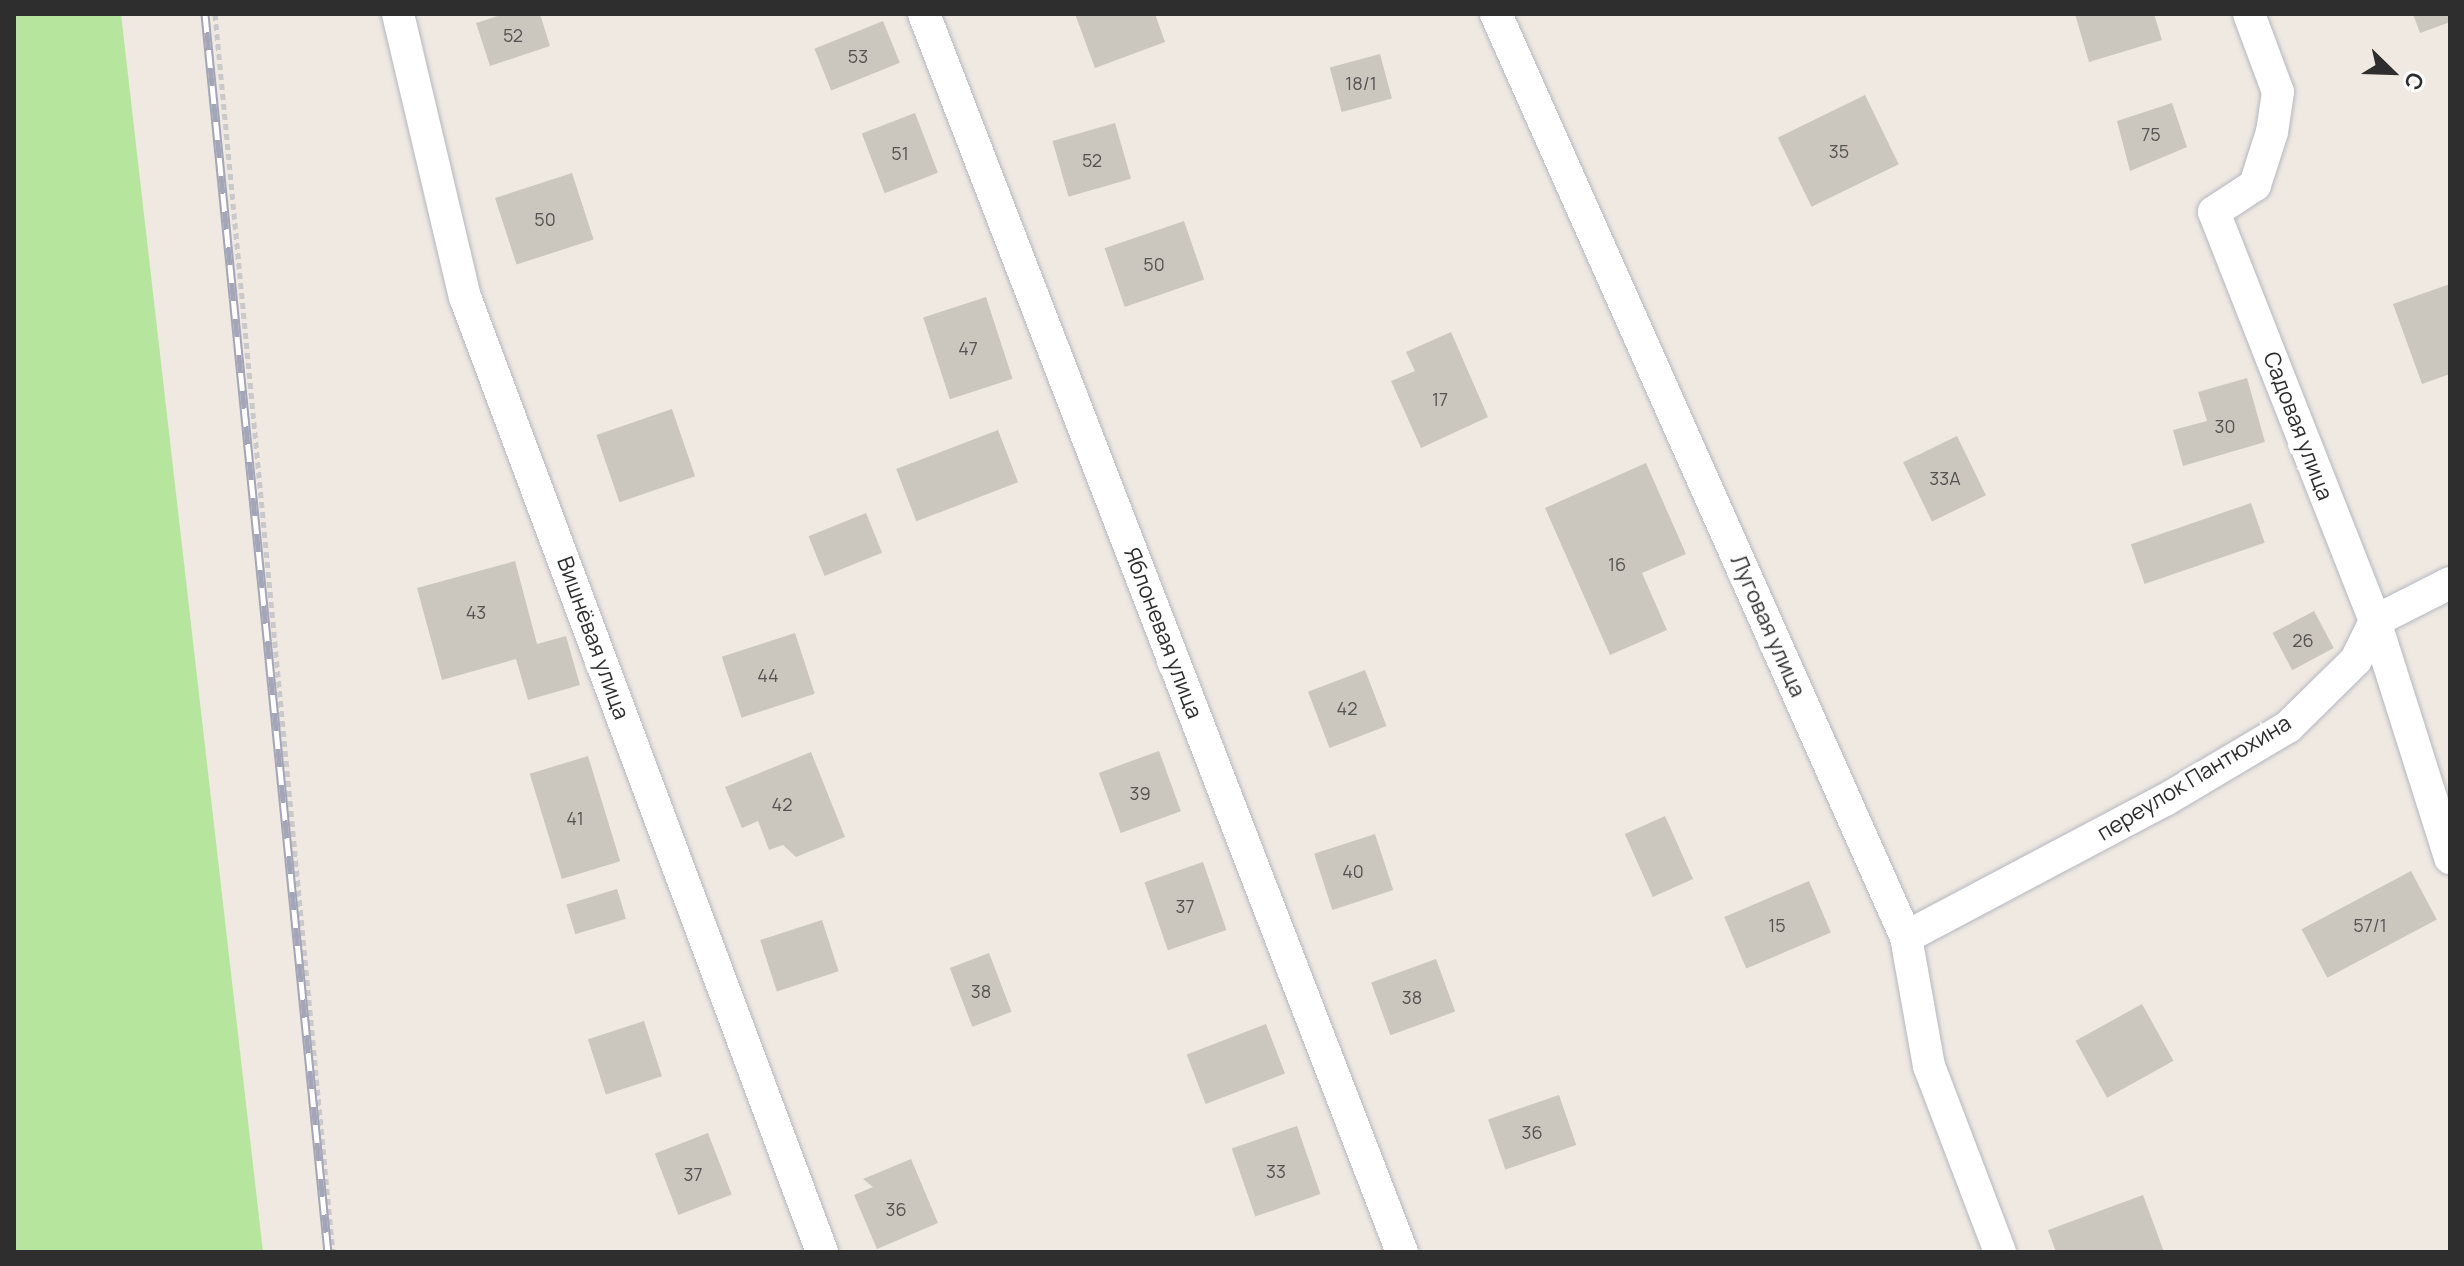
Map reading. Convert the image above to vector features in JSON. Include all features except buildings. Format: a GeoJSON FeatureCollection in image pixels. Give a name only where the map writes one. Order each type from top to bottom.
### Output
{"type":"FeatureCollection","features":[{"type":"Feature","properties":{"kind":"street","name":"Вишнёвая улица"},"geometry":{"type":"LineString","coordinates":[[398,14],[465,297],[822,1252]]}},
{"type":"Feature","properties":{"kind":"street","name":"Яблоневая улица"},"geometry":{"type":"LineString","coordinates":[[924,14],[1402,1252]]}},
{"type":"Feature","properties":{"kind":"street","name":"Луговая улица"},"geometry":{"type":"LineString","coordinates":[[1496,14],[1906,937],[1929,1066],[2000,1252]]}},
{"type":"Feature","properties":{"kind":"street","name":"Садовая улица"},"geometry":{"type":"LineString","coordinates":[[2249,14],[2278,92],[2272,132],[2255,185],[2214,212],[2375,621],[2450,858]]}},
{"type":"Feature","properties":{"kind":"street"},"geometry":{"type":"LineString","coordinates":[[2375,621],[2450,583]]}},
{"type":"Feature","properties":{"kind":"street","name":"переулок Пантюхина"},"geometry":{"type":"LineString","coordinates":[[1906,937],[2165,800],[2288,727],[2356,660],[2375,621]]}},
{"type":"Feature","properties":{"kind":"path"},"geometry":{"type":"LineString","coordinates":[[215,14],[333,1252]]}},
{"type":"Feature","properties":{"kind":"green space"},"geometry":{"type":"Polygon","coordinates":[[[14,14],[121,14],[263,1252],[14,1252],[14,14]]]}},
{"type":"Feature","properties":{"kind":"railway"},"geometry":{"type":"LineString","coordinates":[[205,14],[328,1252]]}}]}
